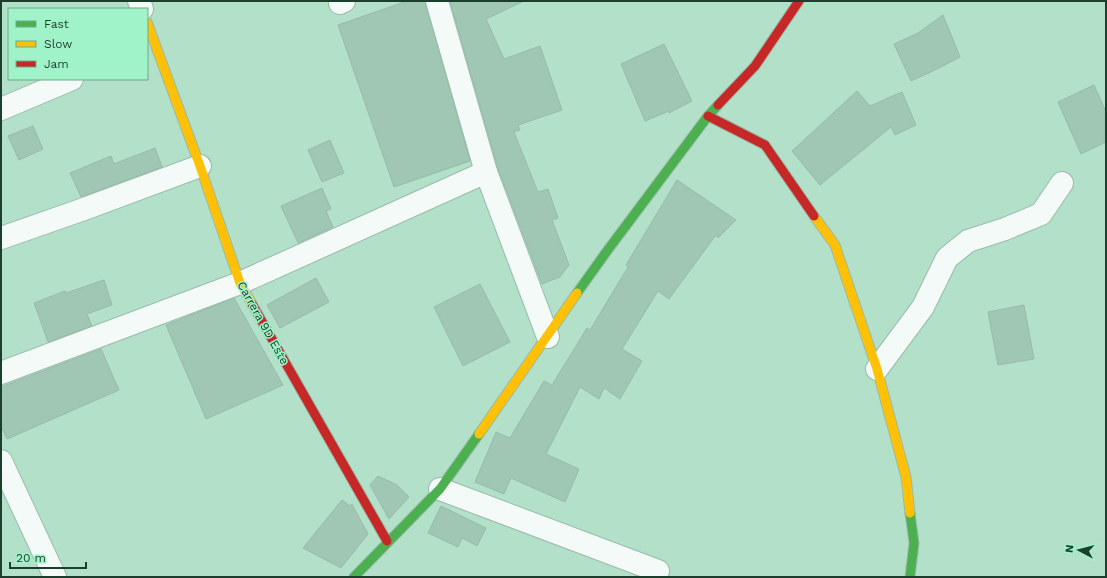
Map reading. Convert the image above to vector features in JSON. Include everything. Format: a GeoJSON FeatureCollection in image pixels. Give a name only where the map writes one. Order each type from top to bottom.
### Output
{"type":"FeatureCollection","features":[{"type":"Feature","properties":{"kind":"street"},"geometry":{"type":"LineString","coordinates":[[438,1],[486,172],[548,337]]}},
{"type":"Feature","properties":{"kind":"street"},"geometry":{"type":"LineString","coordinates":[[354,577],[387,541],[440,489],[607,251],[708,116],[755,66],[800,1]]}},
{"type":"Feature","properties":{"kind":"street","name":"Carrera 9D Este"},"geometry":{"type":"LineString","coordinates":[[148,28],[151,46],[200,166],[240,283],[387,541]]}},
{"type":"Feature","properties":{"kind":"street"},"geometry":{"type":"LineString","coordinates":[[1,108],[70,80]]}},
{"type":"Feature","properties":{"kind":"street"},"geometry":{"type":"LineString","coordinates":[[708,116],[765,145],[835,245],[877,369],[906,477],[914,543],[910,577]]}},
{"type":"Feature","properties":{"kind":"street"},"geometry":{"type":"LineString","coordinates":[[1,238],[200,166]]}},
{"type":"Feature","properties":{"kind":"street"},"geometry":{"type":"LineString","coordinates":[[1,373],[240,283],[486,172]]}},
{"type":"Feature","properties":{"kind":"street"},"geometry":{"type":"LineString","coordinates":[[877,369],[923,307],[947,258],[968,241],[1005,229],[1041,214],[1062,183]]}},
{"type":"Feature","properties":{"kind":"street"},"geometry":{"type":"LineString","coordinates":[[1,461],[55,577]]}},
{"type":"Feature","properties":{"kind":"street"},"geometry":{"type":"LineString","coordinates":[[440,489],[658,571]]}},
{"type":"Feature","properties":{"kind":"building"},"geometry":{"type":"Polygon","coordinates":[[[407,1],[425,1],[470,161],[394,187],[338,25],[407,1]]]}},
{"type":"Feature","properties":{"kind":"building"},"geometry":{"type":"Polygon","coordinates":[[[450,1],[524,1],[486,19],[504,59],[540,46],[562,110],[518,125],[520,130],[514,132],[538,192],[548,189],[558,218],[552,220],[569,265],[560,277],[542,284],[498,168],[450,1]]]}},
{"type":"Feature","properties":{"kind":"building"},"geometry":{"type":"Polygon","coordinates":[[[943,15],[960,57],[911,81],[894,44],[918,33],[943,15]]]}},
{"type":"Feature","properties":{"kind":"building"},"geometry":{"type":"Polygon","coordinates":[[[664,44],[692,101],[669,113],[669,111],[645,121],[621,64],[664,44]]]}},
{"type":"Feature","properties":{"kind":"building"},"geometry":{"type":"Polygon","coordinates":[[[1094,85],[1106,112],[1106,142],[1081,154],[1058,102],[1094,85]]]}},
{"type":"Feature","properties":{"kind":"building"},"geometry":{"type":"Polygon","coordinates":[[[857,91],[870,106],[902,92],[916,125],[895,135],[891,127],[820,185],[792,151],[857,91]]]}},
{"type":"Feature","properties":{"kind":"building"},"geometry":{"type":"Polygon","coordinates":[[[33,126],[43,149],[19,160],[8,136],[33,126]]]}},
{"type":"Feature","properties":{"kind":"building"},"geometry":{"type":"Polygon","coordinates":[[[330,140],[344,173],[322,182],[308,150],[330,140]]]}},
{"type":"Feature","properties":{"kind":"building"},"geometry":{"type":"Polygon","coordinates":[[[155,148],[162,167],[81,197],[70,173],[111,156],[114,164],[155,148]]]}},
{"type":"Feature","properties":{"kind":"building"},"geometry":{"type":"Polygon","coordinates":[[[677,180],[736,220],[718,238],[716,235],[669,299],[658,291],[622,349],[642,361],[620,399],[604,388],[599,399],[580,387],[546,454],[579,469],[565,502],[511,478],[504,494],[475,482],[496,432],[510,438],[544,381],[552,385],[587,328],[590,330],[628,267],[626,265],[677,180]]]}},
{"type":"Feature","properties":{"kind":"building"},"geometry":{"type":"Polygon","coordinates":[[[322,188],[331,209],[326,211],[333,227],[298,243],[281,206],[322,188]]]}},
{"type":"Feature","properties":{"kind":"building"},"geometry":{"type":"Polygon","coordinates":[[[316,278],[329,302],[280,328],[267,305],[316,278]]]}},
{"type":"Feature","properties":{"kind":"building"},"geometry":{"type":"Polygon","coordinates":[[[104,280],[112,305],[87,314],[92,326],[48,342],[34,303],[65,291],[66,293],[104,280]]]}},
{"type":"Feature","properties":{"kind":"building"},"geometry":{"type":"Polygon","coordinates":[[[480,284],[510,342],[463,366],[434,307],[480,284]]]}},
{"type":"Feature","properties":{"kind":"building"},"geometry":{"type":"Polygon","coordinates":[[[234,298],[283,385],[206,419],[166,325],[234,298]]]}},
{"type":"Feature","properties":{"kind":"building"},"geometry":{"type":"Polygon","coordinates":[[[1024,305],[1034,359],[998,365],[988,312],[1024,305]]]}},
{"type":"Feature","properties":{"kind":"building"},"geometry":{"type":"Polygon","coordinates":[[[101,349],[119,390],[7,439],[1,426],[1,387],[101,349]]]}},
{"type":"Feature","properties":{"kind":"building"},"geometry":{"type":"Polygon","coordinates":[[[378,476],[397,485],[409,497],[389,519],[370,485],[378,476]]]}},
{"type":"Feature","properties":{"kind":"building"},"geometry":{"type":"Polygon","coordinates":[[[342,500],[350,506],[352,504],[368,534],[341,568],[303,548],[342,500]]]}},
{"type":"Feature","properties":{"kind":"building"},"geometry":{"type":"Polygon","coordinates":[[[441,506],[486,528],[477,546],[462,538],[458,547],[428,533],[441,506]]]}},
{"type":"Feature","properties":{"kind":"traffic: fast"},"geometry":{"type":"LineString","coordinates":[[577,293],[708,116],[718,105]]}},
{"type":"Feature","properties":{"kind":"traffic: fast"},"geometry":{"type":"LineString","coordinates":[[354,577],[440,489],[479,434]]}},
{"type":"Feature","properties":{"kind":"traffic: fast"},"geometry":{"type":"LineString","coordinates":[[910,513],[914,543],[910,577]]}},
{"type":"Feature","properties":{"kind":"traffic: slow"},"geometry":{"type":"LineString","coordinates":[[148,25],[200,166],[240,283],[252,304]]}},
{"type":"Feature","properties":{"kind":"traffic: slow"},"geometry":{"type":"LineString","coordinates":[[814,216],[835,245],[877,369],[906,477],[910,513]]}},
{"type":"Feature","properties":{"kind":"traffic: slow"},"geometry":{"type":"LineString","coordinates":[[479,434],[577,293]]}},
{"type":"Feature","properties":{"kind":"traffic: jam"},"geometry":{"type":"LineString","coordinates":[[718,105],[755,66],[799,1]]}},
{"type":"Feature","properties":{"kind":"traffic: jam"},"geometry":{"type":"LineString","coordinates":[[708,116],[765,145],[814,216]]}},
{"type":"Feature","properties":{"kind":"traffic: jam"},"geometry":{"type":"LineString","coordinates":[[252,304],[387,541]]}}]}
